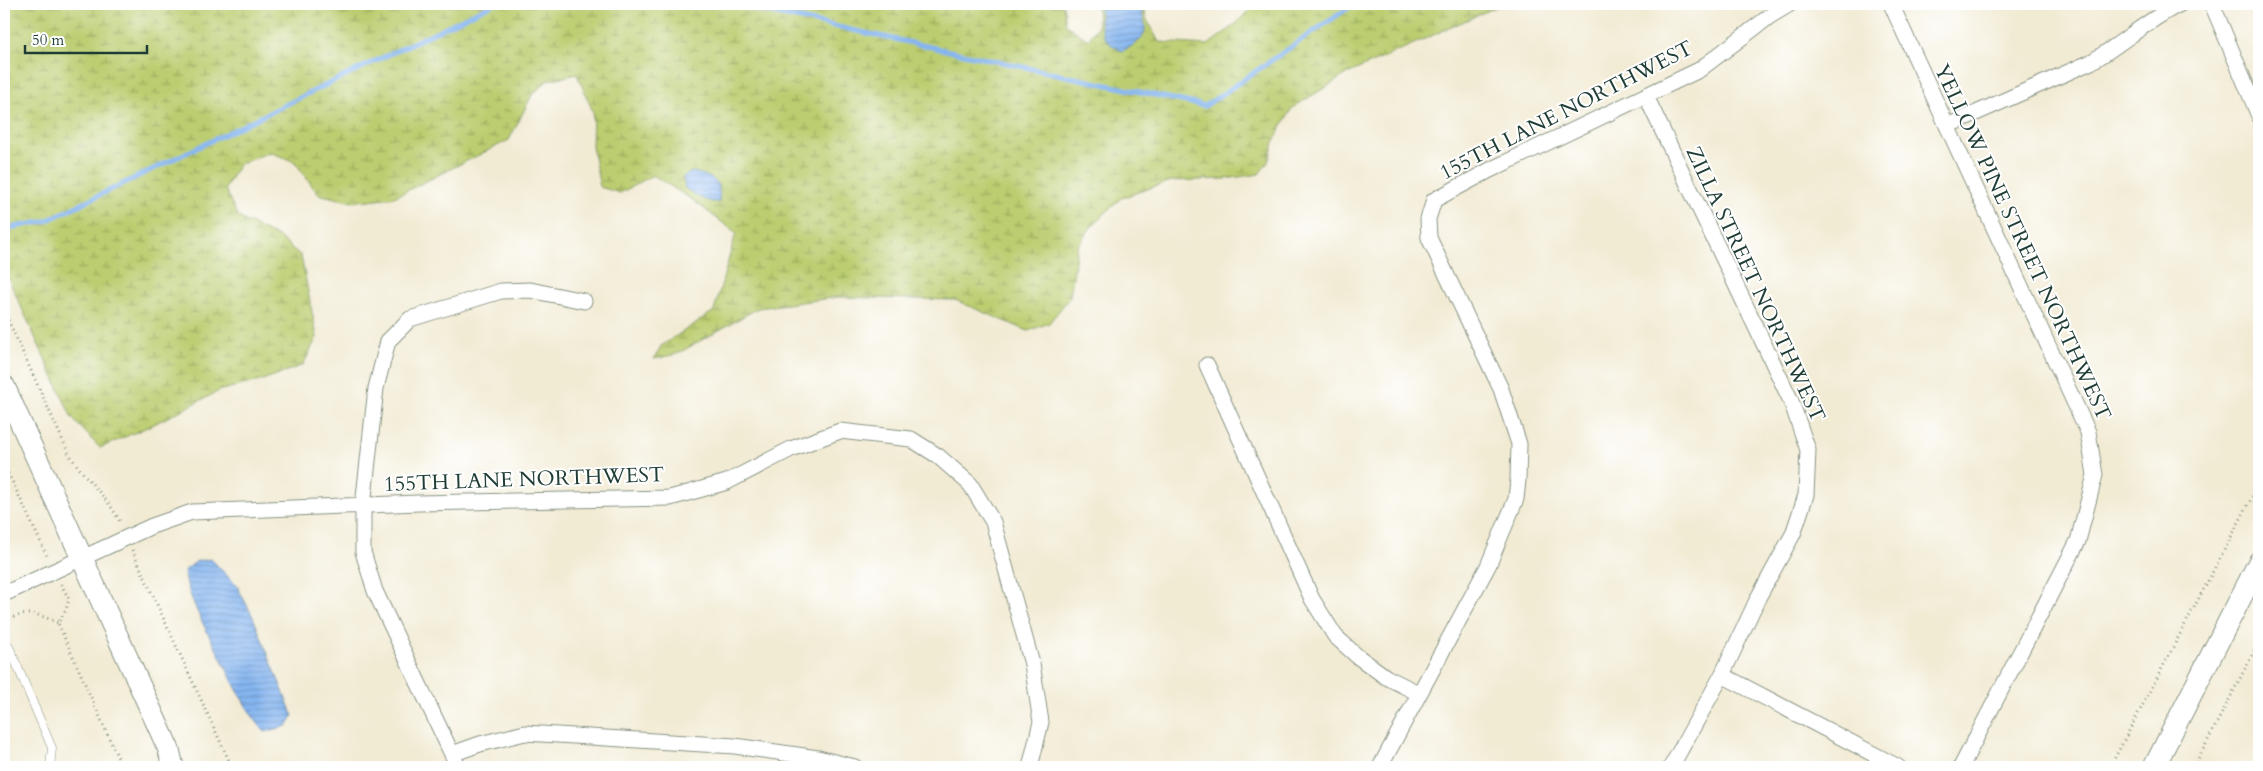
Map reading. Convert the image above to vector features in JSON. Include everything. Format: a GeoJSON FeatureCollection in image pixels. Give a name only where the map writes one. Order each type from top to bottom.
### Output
{"type":"FeatureCollection","features":[{"type":"Feature","properties":{"kind":"main road"},"geometry":{"type":"LineString","coordinates":[[4,386],[171,759],[181,767]]}},
{"type":"Feature","properties":{"kind":"main road"},"geometry":{"type":"LineString","coordinates":[[2154,767],[2259,562]]}},
{"type":"Feature","properties":{"kind":"street","name":"155TH LANE NORTHWEST"},"geometry":{"type":"LineString","coordinates":[[1418,693],[1488,566],[1516,499],[1518,480],[1519,444],[1501,389],[1429,238],[1428,219],[1433,202],[1490,170],[1699,70],[1770,16],[1790,4]]}},
{"type":"Feature","properties":{"kind":"street","name":"YELLOW PINE STREET NORTHWEST"},"geometry":{"type":"LineString","coordinates":[[1890,4],[2088,432],[2094,475],[2078,541],[1961,767]]}},
{"type":"Feature","properties":{"kind":"street"},"geometry":{"type":"LineString","coordinates":[[1947,126],[2091,62],[2109,52],[2157,15],[2180,4]]}},
{"type":"Feature","properties":{"kind":"street"},"geometry":{"type":"LineString","coordinates":[[2212,4],[2259,116]]}},
{"type":"Feature","properties":{"kind":"street","name":"ZILLA STREET NORTHWEST"},"geometry":{"type":"LineString","coordinates":[[1646,96],[1791,401],[1808,450],[1806,495],[1793,534],[1759,596],[1722,675],[1671,767]]}},
{"type":"Feature","properties":{"kind":"street","name":"155TH LANE NORTHWEST"},"geometry":{"type":"LineString","coordinates":[[363,506],[376,388],[388,341],[410,319],[500,291],[530,290],[584,301]]}},
{"type":"Feature","properties":{"kind":"street"},"geometry":{"type":"LineString","coordinates":[[1207,365],[1312,599],[1335,636],[1357,656],[1386,677],[1418,693],[1392,748],[1380,767]]}},
{"type":"Feature","properties":{"kind":"street","name":"155TH LANE NORTHWEST"},"geometry":{"type":"LineString","coordinates":[[4,594],[152,526],[192,512],[670,498],[727,482],[791,449],[840,431],[873,433],[911,439],[938,456],[970,484],[993,522],[1032,664],[1041,722],[1030,767]]}},
{"type":"Feature","properties":{"kind":"street"},"geometry":{"type":"LineString","coordinates":[[363,506],[363,552],[375,591],[455,761],[480,744],[525,733],[735,746],[818,758],[855,767]]}},
{"type":"Feature","properties":{"kind":"street"},"geometry":{"type":"LineString","coordinates":[[1722,675],[1898,767]]}},
{"type":"Feature","properties":{"kind":"lane"},"geometry":{"type":"LineString","coordinates":[[4,638],[7,652],[52,748],[50,767]]}},
{"type":"Feature","properties":{"kind":"path"},"geometry":{"type":"LineString","coordinates":[[4,311],[68,452],[80,470],[104,497],[120,522]]}},
{"type":"Feature","properties":{"kind":"path"},"geometry":{"type":"LineString","coordinates":[[4,464],[40,542]]}},
{"type":"Feature","properties":{"kind":"path"},"geometry":{"type":"LineString","coordinates":[[2110,767],[2259,484]]}},
{"type":"Feature","properties":{"kind":"path"},"geometry":{"type":"LineString","coordinates":[[134,554],[232,767]]}},
{"type":"Feature","properties":{"kind":"path"},"geometry":{"type":"LineString","coordinates":[[58,623],[66,610],[69,599]]}},
{"type":"Feature","properties":{"kind":"path"},"geometry":{"type":"LineString","coordinates":[[4,621],[31,613],[45,616],[58,623],[122,767]]}},
{"type":"Feature","properties":{"kind":"path"},"geometry":{"type":"LineString","coordinates":[[2194,767],[2259,642]]}},
{"type":"Feature","properties":{"kind":"green space"},"geometry":{"type":"Polygon","coordinates":[[[4,4],[1063,4],[1066,25],[1088,40],[1098,26],[1097,4],[1143,4],[1147,20],[1159,42],[1208,45],[1237,23],[1254,4],[1502,4],[1347,74],[1292,108],[1276,137],[1268,162],[1259,174],[1225,179],[1171,181],[1121,198],[1092,226],[1077,247],[1070,297],[1049,323],[1028,331],[955,300],[838,297],[758,308],[677,354],[654,359],[661,346],[714,311],[736,233],[694,201],[653,175],[620,193],[600,187],[592,147],[593,112],[577,74],[548,80],[532,95],[509,140],[394,197],[352,202],[318,194],[295,162],[270,152],[239,164],[225,189],[238,217],[280,238],[301,256],[317,337],[303,365],[260,381],[221,390],[152,425],[100,448],[72,418],[4,269],[4,4]]]}},
{"type":"Feature","properties":{"kind":"water"},"geometry":{"type":"Polygon","coordinates":[[[1100,4],[1139,4],[1145,27],[1142,38],[1122,51],[1114,47],[1102,32],[1100,4]]]}},
{"type":"Feature","properties":{"kind":"water"},"geometry":{"type":"Polygon","coordinates":[[[692,172],[714,180],[719,188],[719,202],[705,200],[685,188],[683,177],[692,172]]]}},
{"type":"Feature","properties":{"kind":"water"},"geometry":{"type":"Polygon","coordinates":[[[211,559],[237,586],[253,617],[293,716],[287,726],[265,732],[258,724],[240,696],[199,615],[186,582],[184,571],[197,561],[211,559]]]}},
{"type":"Feature","properties":{"kind":"waterway"},"geometry":{"type":"LineString","coordinates":[[4,229],[46,221],[493,4]]}},
{"type":"Feature","properties":{"kind":"waterway"},"geometry":{"type":"LineString","coordinates":[[731,4],[1205,106],[1354,4]]}}]}
